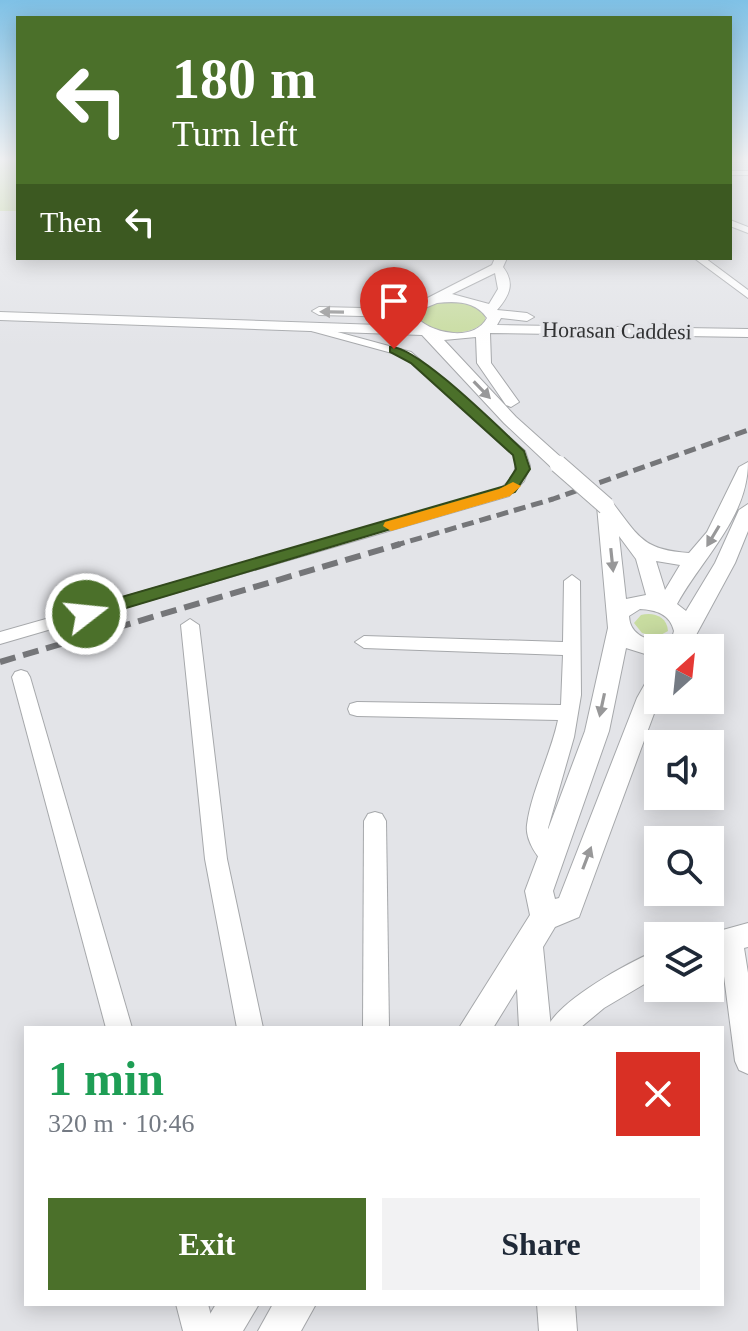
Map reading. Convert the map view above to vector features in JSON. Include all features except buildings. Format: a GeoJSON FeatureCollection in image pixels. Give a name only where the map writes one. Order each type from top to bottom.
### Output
{"type":"FeatureCollection","features":[{"type":"Feature","properties":{"kind":"street"},"geometry":{"type":"LineString","coordinates":[[702,260],[748,295]]}},
{"type":"Feature","properties":{"kind":"street"},"geometry":{"type":"LineString","coordinates":[[0,305],[410,313],[418,304],[431,300],[499,262],[505,289],[519,311],[534,318]]}},
{"type":"Feature","properties":{"kind":"street"},"geometry":{"type":"LineString","coordinates":[[505,289],[490,311],[493,322],[485,330],[482,354],[488,372],[558,464]]}},
{"type":"Feature","properties":{"kind":"street","name":"Horasan Caddesi"},"geometry":{"type":"LineString","coordinates":[[431,300],[464,299],[490,311],[534,318],[748,325]]}},
{"type":"Feature","properties":{"kind":"street"},"geometry":{"type":"LineString","coordinates":[[410,313],[412,323],[428,332],[516,427],[606,506],[645,558],[662,605]]}},
{"type":"Feature","properties":{"kind":"street","name":"Horasan Caddesi"},"geometry":{"type":"LineString","coordinates":[[0,316],[288,324],[456,336],[485,330],[748,333]]}},
{"type":"Feature","properties":{"kind":"street"},"geometry":{"type":"LineString","coordinates":[[0,638],[504,493],[519,479],[524,463],[520,454],[416,360],[367,341],[288,324]]}},
{"type":"Feature","properties":{"kind":"street"},"geometry":{"type":"LineString","coordinates":[[662,605],[715,534],[748,467]]}},
{"type":"Feature","properties":{"kind":"street"},"geometry":{"type":"LineString","coordinates":[[545,917],[539,891],[597,731],[618,621],[606,506]]}},
{"type":"Feature","properties":{"kind":"street"},"geometry":{"type":"LineString","coordinates":[[684,634],[725,563],[748,510]]}},
{"type":"Feature","properties":{"kind":"street"},"geometry":{"type":"LineString","coordinates":[[637,547],[667,558],[696,560]]}},
{"type":"Feature","properties":{"kind":"street"},"geometry":{"type":"LineString","coordinates":[[551,857],[537,828],[569,713],[573,649],[572,581]]}},
{"type":"Feature","properties":{"kind":"street"},"geometry":{"type":"LineString","coordinates":[[618,621],[629,604],[662,605],[677,615],[678,634]]}},
{"type":"Feature","properties":{"kind":"street"},"geometry":{"type":"LineString","coordinates":[[618,621],[632,642],[644,646]]}},
{"type":"Feature","properties":{"kind":"street"},"geometry":{"type":"LineString","coordinates":[[190,625],[216,859],[250,1026]]}},
{"type":"Feature","properties":{"kind":"street"},"geometry":{"type":"LineString","coordinates":[[364,642],[573,649]]}},
{"type":"Feature","properties":{"kind":"street"},"geometry":{"type":"LineString","coordinates":[[21,677],[118,1026]]}},
{"type":"Feature","properties":{"kind":"street"},"geometry":{"type":"LineString","coordinates":[[357,709],[569,713]]}},
{"type":"Feature","properties":{"kind":"street"},"geometry":{"type":"LineString","coordinates":[[476,1026],[545,917],[569,907],[644,709]]}},
{"type":"Feature","properties":{"kind":"street"},"geometry":{"type":"LineString","coordinates":[[375,821],[376,1026]]}},
{"type":"Feature","properties":{"kind":"street"},"geometry":{"type":"LineString","coordinates":[[730,939],[748,1061]]}},
{"type":"Feature","properties":{"kind":"street"},"geometry":{"type":"LineString","coordinates":[[528,946],[535,1026]]}},
{"type":"Feature","properties":{"kind":"street"},"geometry":{"type":"LineString","coordinates":[[562,1026],[595,999],[644,970]]}},
{"type":"Feature","properties":{"kind":"street"},"geometry":{"type":"LineString","coordinates":[[193,1306],[199,1331]]}},
{"type":"Feature","properties":{"kind":"street"},"geometry":{"type":"LineString","coordinates":[[219,1331],[238,1306]]}},
{"type":"Feature","properties":{"kind":"street"},"geometry":{"type":"LineString","coordinates":[[277,1331],[296,1306]]}},
{"type":"Feature","properties":{"kind":"street"},"geometry":{"type":"LineString","coordinates":[[556,1306],[558,1331]]}},
{"type":"Feature","properties":{"kind":"green space"},"geometry":{"type":"Polygon","coordinates":[[[441,302],[475,307],[485,314],[485,321],[462,332],[444,331],[420,322],[417,315],[421,309],[441,302]]]}},
{"type":"Feature","properties":{"kind":"green space"},"geometry":{"type":"Polygon","coordinates":[[[641,615],[659,616],[668,631],[646,634],[634,623],[641,615]]]}},
{"type":"Feature","properties":{"kind":"railway"},"geometry":{"type":"LineString","coordinates":[[393,546],[553,499],[748,430]]}},
{"type":"Feature","properties":{"kind":"railway"},"geometry":{"type":"LineString","coordinates":[[0,662],[400,544]]}},
{"type":"Feature","properties":{"kind":"slow traffic"},"geometry":{"type":"LineString","coordinates":[[391,526],[504,493],[513,486]]}},
{"type":"Feature","properties":{"kind":"route"},"geometry":{"type":"LineString","coordinates":[[86,614],[510,489],[523,469],[520,454],[416,360],[394,349]]}}]}
